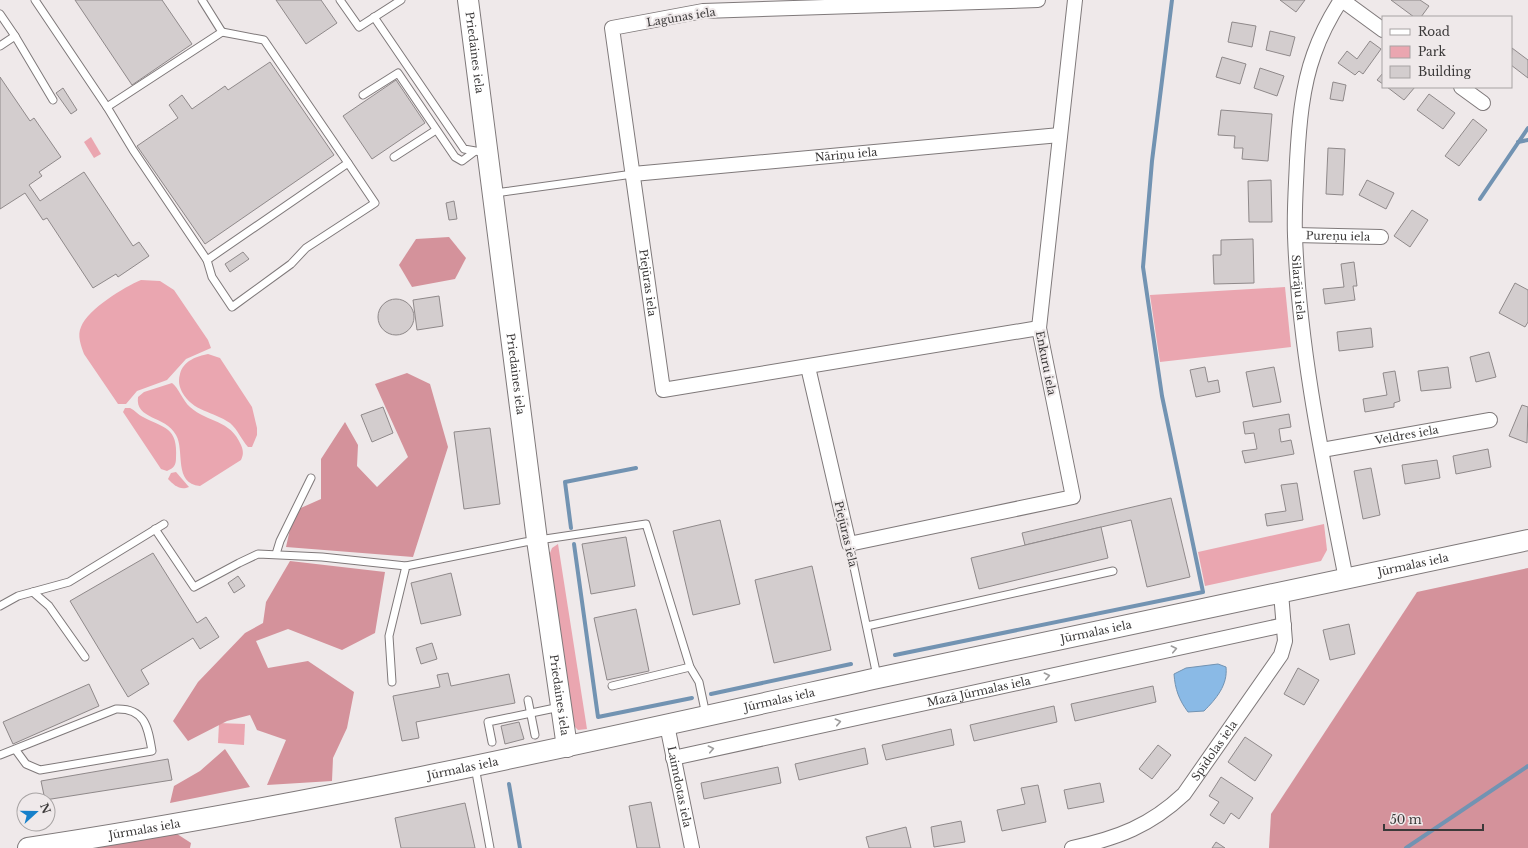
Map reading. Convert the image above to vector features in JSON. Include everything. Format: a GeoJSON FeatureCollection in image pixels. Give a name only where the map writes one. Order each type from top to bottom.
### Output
{"type":"FeatureCollection","features":[{"type":"Feature","properties":{"kind":"main road","name":"Priedaines iela"},"geometry":{"type":"LineString","coordinates":[[468,0],[481,153],[492,193],[537,540],[567,747]]}},
{"type":"Feature","properties":{"kind":"main road","name":"Jūrmalas iela"},"geometry":{"type":"LineString","coordinates":[[28,848],[283,804],[475,767],[877,679],[1528,540]]}},
{"type":"Feature","properties":{"kind":"street","name":"Lagūnas iela"},"geometry":{"type":"LineString","coordinates":[[612,28],[703,11],[1038,0]]}},
{"type":"Feature","properties":{"kind":"street","name":"Enkuru iela"},"geometry":{"type":"LineString","coordinates":[[849,544],[1072,497],[1039,328],[1076,0]]}},
{"type":"Feature","properties":{"kind":"street"},"geometry":{"type":"LineString","coordinates":[[1341,0],[1382,29]]}},
{"type":"Feature","properties":{"kind":"street","name":"Silarāju iela"},"geometry":{"type":"LineString","coordinates":[[1341,0],[1325,26],[1313,54],[1307,77],[1298,148],[1295,236],[1304,334],[1322,450],[1346,579]]}},
{"type":"Feature","properties":{"kind":"street","name":"Piejūras iela"},"geometry":{"type":"LineString","coordinates":[[612,28],[662,390],[1039,328]]}},
{"type":"Feature","properties":{"kind":"street"},"geometry":{"type":"LineString","coordinates":[[1462,88],[1483,103]]}},
{"type":"Feature","properties":{"kind":"street","name":"Nāriņu iela"},"geometry":{"type":"LineString","coordinates":[[633,174],[1060,134]]}},
{"type":"Feature","properties":{"kind":"street","name":"Pureņu iela"},"geometry":{"type":"LineString","coordinates":[[1295,236],[1381,237]]}},
{"type":"Feature","properties":{"kind":"street","name":"Piejūras iela"},"geometry":{"type":"LineString","coordinates":[[808,367],[849,544]]}},
{"type":"Feature","properties":{"kind":"street","name":"Veldres iela"},"geometry":{"type":"LineString","coordinates":[[1322,450],[1490,420]]}},
{"type":"Feature","properties":{"kind":"street","name":"Spīdolas iela"},"geometry":{"type":"LineString","coordinates":[[1072,848],[1119,836],[1166,811],[1184,794],[1281,655],[1285,641],[1281,593]]}},
{"type":"Feature","properties":{"kind":"street","name":"Mazā Jūrmalas iela"},"geometry":{"type":"LineString","coordinates":[[673,758],[1284,625]]}},
{"type":"Feature","properties":{"kind":"street","name":"Laimdotas iela"},"geometry":{"type":"LineString","coordinates":[[667,725],[692,848]]}},
{"type":"Feature","properties":{"kind":"lane"},"geometry":{"type":"LineString","coordinates":[[35,0],[207,260],[212,277],[232,307],[291,264],[306,248],[375,203],[264,40],[222,32],[107,107]]}},
{"type":"Feature","properties":{"kind":"lane"},"geometry":{"type":"LineString","coordinates":[[202,0],[222,32]]}},
{"type":"Feature","properties":{"kind":"lane"},"geometry":{"type":"LineString","coordinates":[[340,0],[358,27],[400,0]]}},
{"type":"Feature","properties":{"kind":"lane"},"geometry":{"type":"LineString","coordinates":[[0,14],[15,36],[53,100]]}},
{"type":"Feature","properties":{"kind":"lane"},"geometry":{"type":"LineString","coordinates":[[374,17],[464,149],[481,153]]}},
{"type":"Feature","properties":{"kind":"lane"},"geometry":{"type":"LineString","coordinates":[[0,46],[15,36]]}},
{"type":"Feature","properties":{"kind":"lane"},"geometry":{"type":"LineString","coordinates":[[363,95],[398,74],[454,157],[462,161],[481,153]]}},
{"type":"Feature","properties":{"kind":"lane"},"geometry":{"type":"LineString","coordinates":[[394,157],[436,130]]}},
{"type":"Feature","properties":{"kind":"lane"},"geometry":{"type":"LineString","coordinates":[[207,260],[348,163]]}},
{"type":"Feature","properties":{"kind":"lane"},"geometry":{"type":"LineString","coordinates":[[492,193],[633,174]]}},
{"type":"Feature","properties":{"kind":"lane"},"geometry":{"type":"LineString","coordinates":[[276,554],[280,541],[311,478]]}},
{"type":"Feature","properties":{"kind":"lane"},"geometry":{"type":"LineString","coordinates":[[0,606],[18,596],[70,582],[164,524]]}},
{"type":"Feature","properties":{"kind":"lane"},"geometry":{"type":"LineString","coordinates":[[155,529],[194,587],[258,554],[276,554],[406,566],[537,540],[646,524],[690,667],[699,682],[706,716]]}},
{"type":"Feature","properties":{"kind":"lane","name":"Piejūras iela"},"geometry":{"type":"LineString","coordinates":[[849,544],[877,679]]}},
{"type":"Feature","properties":{"kind":"lane"},"geometry":{"type":"LineString","coordinates":[[392,682],[389,636],[406,566]]}},
{"type":"Feature","properties":{"kind":"lane"},"geometry":{"type":"LineString","coordinates":[[867,626],[1113,571]]}},
{"type":"Feature","properties":{"kind":"lane"},"geometry":{"type":"LineString","coordinates":[[33,592],[49,606],[85,657]]}},
{"type":"Feature","properties":{"kind":"lane"},"geometry":{"type":"LineString","coordinates":[[612,686],[690,667]]}},
{"type":"Feature","properties":{"kind":"lane"},"geometry":{"type":"LineString","coordinates":[[528,700],[535,736]]}},
{"type":"Feature","properties":{"kind":"lane"},"geometry":{"type":"LineString","coordinates":[[492,742],[488,722],[560,707]]}},
{"type":"Feature","properties":{"kind":"lane"},"geometry":{"type":"LineString","coordinates":[[0,755],[116,708],[131,710],[142,717],[149,730],[152,751],[40,770],[26,764],[15,749]]}},
{"type":"Feature","properties":{"kind":"lane"},"geometry":{"type":"LineString","coordinates":[[475,767],[490,848]]}},
{"type":"Feature","properties":{"kind":"green space"},"geometry":{"type":"Polygon","coordinates":[[[91,137],[101,154],[94,158],[84,142],[91,137]]]}},
{"type":"Feature","properties":{"kind":"green space"},"geometry":{"type":"Polygon","coordinates":[[[141,280],[160,281],[174,290],[208,340],[211,348],[186,359],[167,380],[137,391],[126,404],[118,404],[84,354],[79,333],[85,320],[107,299],[141,280]]]}},
{"type":"Feature","properties":{"kind":"green space"},"geometry":{"type":"Polygon","coordinates":[[[1285,287],[1291,347],[1160,362],[1150,295],[1285,287]]]}},
{"type":"Feature","properties":{"kind":"green space"},"geometry":{"type":"Polygon","coordinates":[[[208,354],[220,358],[252,407],[257,428],[257,435],[252,447],[248,447],[230,423],[192,404],[182,392],[179,379],[184,366],[187,362],[199,356],[208,354]]]}},
{"type":"Feature","properties":{"kind":"green space"},"geometry":{"type":"Polygon","coordinates":[[[172,383],[190,407],[231,430],[241,445],[243,454],[241,460],[200,486],[192,484],[186,479],[183,473],[179,441],[176,435],[165,424],[141,410],[138,404],[138,397],[144,392],[172,383]]]}},
{"type":"Feature","properties":{"kind":"green space"},"geometry":{"type":"Polygon","coordinates":[[[125,408],[132,409],[141,416],[168,430],[172,434],[175,440],[176,458],[175,464],[171,469],[167,471],[161,469],[123,412],[125,408]]]}},
{"type":"Feature","properties":{"kind":"green space"},"geometry":{"type":"Polygon","coordinates":[[[176,472],[189,487],[180,488],[168,479],[171,473],[176,472]]]}},
{"type":"Feature","properties":{"kind":"green space"},"geometry":{"type":"Polygon","coordinates":[[[1324,524],[1327,550],[1321,561],[1205,586],[1198,552],[1324,524]]]}},
{"type":"Feature","properties":{"kind":"green space"},"geometry":{"type":"Polygon","coordinates":[[[558,544],[587,729],[578,730],[572,724],[548,558],[552,548],[558,544]]]}},
{"type":"Feature","properties":{"kind":"green space"},"geometry":{"type":"Polygon","coordinates":[[[219,723],[245,724],[244,745],[218,743],[219,723]]]}},
{"type":"Feature","properties":{"kind":"shaded area"},"geometry":{"type":"Polygon","coordinates":[[[449,237],[466,258],[455,279],[412,287],[399,265],[416,239],[449,237]]]}},
{"type":"Feature","properties":{"kind":"shaded area"},"geometry":{"type":"Polygon","coordinates":[[[407,373],[430,384],[448,447],[413,557],[286,547],[294,511],[321,499],[321,459],[345,422],[358,445],[357,466],[377,487],[408,457],[375,384],[407,373]]]}},
{"type":"Feature","properties":{"kind":"shaded area"},"geometry":{"type":"Polygon","coordinates":[[[290,561],[385,572],[375,633],[342,650],[288,629],[256,641],[268,668],[308,661],[354,692],[347,728],[333,758],[332,781],[267,785],[286,740],[257,730],[250,715],[227,721],[188,741],[173,721],[198,682],[245,633],[263,623],[266,602],[290,561]]]}},
{"type":"Feature","properties":{"kind":"shaded area"},"geometry":{"type":"Polygon","coordinates":[[[1528,568],[1528,848],[1269,848],[1271,814],[1417,592],[1528,568]]]}},
{"type":"Feature","properties":{"kind":"shaded area"},"geometry":{"type":"Polygon","coordinates":[[[225,749],[250,787],[170,803],[174,786],[200,771],[225,749]]]}},
{"type":"Feature","properties":{"kind":"shaded area"},"geometry":{"type":"Polygon","coordinates":[[[174,832],[191,843],[190,848],[95,848],[174,832]]]}},
{"type":"Feature","properties":{"kind":"water"},"geometry":{"type":"Polygon","coordinates":[[[1218,664],[1226,667],[1225,680],[1220,691],[1213,702],[1204,711],[1188,712],[1178,694],[1174,674],[1186,668],[1218,664]]]}},
{"type":"Feature","properties":{"kind":"building"},"geometry":{"type":"Polygon","coordinates":[[[75,0],[162,0],[192,44],[132,85],[75,0]]]}},
{"type":"Feature","properties":{"kind":"building"},"geometry":{"type":"Polygon","coordinates":[[[276,0],[321,0],[337,23],[306,44],[276,0]]]}},
{"type":"Feature","properties":{"kind":"building"},"geometry":{"type":"Polygon","coordinates":[[[1280,0],[1305,0],[1296,12],[1280,0]]]}},
{"type":"Feature","properties":{"kind":"building"},"geometry":{"type":"Polygon","coordinates":[[[1391,0],[1420,0],[1429,6],[1422,16],[1413,16],[1391,0]]]}},
{"type":"Feature","properties":{"kind":"building"},"geometry":{"type":"Polygon","coordinates":[[[1232,22],[1256,26],[1252,47],[1228,42],[1232,22]]]}},
{"type":"Feature","properties":{"kind":"building"},"geometry":{"type":"Polygon","coordinates":[[[1270,31],[1295,37],[1290,56],[1266,50],[1270,31]]]}},
{"type":"Feature","properties":{"kind":"building"},"geometry":{"type":"Polygon","coordinates":[[[1370,41],[1381,49],[1363,74],[1359,71],[1355,75],[1338,63],[1347,51],[1357,59],[1370,41]]]}},
{"type":"Feature","properties":{"kind":"building"},"geometry":{"type":"Polygon","coordinates":[[[1512,48],[1528,60],[1528,78],[1512,66],[1512,48]]]}},
{"type":"Feature","properties":{"kind":"building"},"geometry":{"type":"Polygon","coordinates":[[[1222,57],[1246,64],[1240,84],[1216,77],[1222,57]]]}},
{"type":"Feature","properties":{"kind":"building"},"geometry":{"type":"Polygon","coordinates":[[[270,62],[334,155],[205,244],[137,146],[178,118],[169,105],[182,95],[192,109],[225,86],[228,90],[270,62]]]}},
{"type":"Feature","properties":{"kind":"building"},"geometry":{"type":"Polygon","coordinates":[[[1260,68],[1284,76],[1277,96],[1254,88],[1260,68]]]}},
{"type":"Feature","properties":{"kind":"building"},"geometry":{"type":"Polygon","coordinates":[[[1382,74],[1382,83],[1377,80],[1382,74]]]}},
{"type":"Feature","properties":{"kind":"building"},"geometry":{"type":"Polygon","coordinates":[[[0,77],[30,121],[34,118],[61,157],[39,172],[42,176],[29,185],[40,201],[84,172],[133,246],[139,242],[149,256],[118,277],[116,274],[93,288],[47,218],[43,220],[25,193],[0,209],[0,77]]]}},
{"type":"Feature","properties":{"kind":"building"},"geometry":{"type":"Polygon","coordinates":[[[396,80],[425,123],[372,159],[343,116],[396,80]]]}},
{"type":"Feature","properties":{"kind":"building"},"geometry":{"type":"Polygon","coordinates":[[[1333,82],[1346,85],[1343,101],[1330,99],[1333,82]]]}},
{"type":"Feature","properties":{"kind":"building"},"geometry":{"type":"Polygon","coordinates":[[[63,88],[77,110],[71,114],[56,93],[63,88]]]}},
{"type":"Feature","properties":{"kind":"building"},"geometry":{"type":"Polygon","coordinates":[[[1388,88],[1414,88],[1404,100],[1388,88]]]}},
{"type":"Feature","properties":{"kind":"building"},"geometry":{"type":"Polygon","coordinates":[[[1429,94],[1455,113],[1443,129],[1417,110],[1429,94]]]}},
{"type":"Feature","properties":{"kind":"building"},"geometry":{"type":"Polygon","coordinates":[[[1221,110],[1272,114],[1268,161],[1242,159],[1243,148],[1234,148],[1235,136],[1218,135],[1221,110]]]}},
{"type":"Feature","properties":{"kind":"building"},"geometry":{"type":"Polygon","coordinates":[[[1473,119],[1487,130],[1459,166],[1445,156],[1473,119]]]}},
{"type":"Feature","properties":{"kind":"building"},"geometry":{"type":"Polygon","coordinates":[[[1328,148],[1345,149],[1343,195],[1326,194],[1328,148]]]}},
{"type":"Feature","properties":{"kind":"building"},"geometry":{"type":"Polygon","coordinates":[[[1271,180],[1272,222],[1249,222],[1248,181],[1271,180]]]}},
{"type":"Feature","properties":{"kind":"building"},"geometry":{"type":"Polygon","coordinates":[[[1367,180],[1394,193],[1386,209],[1359,195],[1367,180]]]}},
{"type":"Feature","properties":{"kind":"building"},"geometry":{"type":"Polygon","coordinates":[[[454,201],[457,219],[449,220],[446,203],[454,201]]]}},
{"type":"Feature","properties":{"kind":"building"},"geometry":{"type":"Polygon","coordinates":[[[1412,210],[1428,220],[1410,247],[1394,236],[1412,210]]]}},
{"type":"Feature","properties":{"kind":"building"},"geometry":{"type":"Polygon","coordinates":[[[1253,239],[1254,283],[1214,284],[1213,255],[1221,255],[1221,240],[1253,239]]]}},
{"type":"Feature","properties":{"kind":"building"},"geometry":{"type":"Polygon","coordinates":[[[243,252],[249,259],[230,272],[225,264],[243,252]]]}},
{"type":"Feature","properties":{"kind":"building"},"geometry":{"type":"Polygon","coordinates":[[[1354,262],[1357,286],[1353,286],[1355,300],[1325,304],[1323,289],[1344,287],[1341,264],[1354,262]]]}},
{"type":"Feature","properties":{"kind":"building"},"geometry":{"type":"Polygon","coordinates":[[[1515,283],[1528,290],[1528,322],[1525,327],[1499,313],[1515,283]]]}},
{"type":"Feature","properties":{"kind":"building"},"geometry":{"type":"Polygon","coordinates":[[[439,296],[443,326],[417,330],[413,300],[439,296]]]}},
{"type":"Feature","properties":{"kind":"building"},"geometry":{"type":"Polygon","coordinates":[[[396,299],[406,302],[411,307],[414,317],[411,327],[406,332],[396,335],[386,332],[381,327],[378,317],[381,307],[386,302],[396,299]]]}},
{"type":"Feature","properties":{"kind":"building"},"geometry":{"type":"Polygon","coordinates":[[[1371,328],[1373,347],[1339,351],[1337,332],[1371,328]]]}},
{"type":"Feature","properties":{"kind":"building"},"geometry":{"type":"Polygon","coordinates":[[[1489,352],[1496,377],[1476,382],[1470,357],[1489,352]]]}},
{"type":"Feature","properties":{"kind":"building"},"geometry":{"type":"Polygon","coordinates":[[[1205,367],[1208,382],[1218,380],[1220,392],[1196,397],[1190,370],[1205,367]]]}},
{"type":"Feature","properties":{"kind":"building"},"geometry":{"type":"Polygon","coordinates":[[[1274,367],[1281,402],[1253,407],[1246,372],[1274,367]]]}},
{"type":"Feature","properties":{"kind":"building"},"geometry":{"type":"Polygon","coordinates":[[[1448,367],[1451,388],[1421,391],[1418,371],[1448,367]]]}},
{"type":"Feature","properties":{"kind":"building"},"geometry":{"type":"Polygon","coordinates":[[[1395,371],[1400,401],[1394,403],[1394,407],[1365,412],[1363,399],[1387,395],[1383,373],[1395,371]]]}},
{"type":"Feature","properties":{"kind":"building"},"geometry":{"type":"Polygon","coordinates":[[[1522,405],[1528,407],[1527,443],[1509,436],[1522,405]]]}},
{"type":"Feature","properties":{"kind":"building"},"geometry":{"type":"Polygon","coordinates":[[[383,407],[393,433],[372,442],[361,415],[383,407]]]}},
{"type":"Feature","properties":{"kind":"building"},"geometry":{"type":"Polygon","coordinates":[[[1289,414],[1291,427],[1279,429],[1281,442],[1291,440],[1294,454],[1245,463],[1242,451],[1257,449],[1254,433],[1245,434],[1243,422],[1289,414]]]}},
{"type":"Feature","properties":{"kind":"building"},"geometry":{"type":"Polygon","coordinates":[[[490,428],[500,504],[464,509],[454,432],[490,428]]]}},
{"type":"Feature","properties":{"kind":"building"},"geometry":{"type":"Polygon","coordinates":[[[1488,449],[1491,467],[1456,474],[1453,456],[1488,449]]]}},
{"type":"Feature","properties":{"kind":"building"},"geometry":{"type":"Polygon","coordinates":[[[1437,460],[1440,478],[1405,484],[1402,465],[1437,460]]]}},
{"type":"Feature","properties":{"kind":"building"},"geometry":{"type":"Polygon","coordinates":[[[1371,468],[1380,515],[1363,519],[1354,471],[1371,468]]]}},
{"type":"Feature","properties":{"kind":"building"},"geometry":{"type":"Polygon","coordinates":[[[1297,483],[1303,520],[1267,526],[1265,514],[1286,511],[1281,485],[1297,483]]]}},
{"type":"Feature","properties":{"kind":"building"},"geometry":{"type":"Polygon","coordinates":[[[1171,498],[1190,577],[1147,587],[1131,520],[1025,545],[1022,533],[1171,498]]]}},
{"type":"Feature","properties":{"kind":"building"},"geometry":{"type":"Polygon","coordinates":[[[720,520],[740,604],[693,615],[673,531],[720,520]]]}},
{"type":"Feature","properties":{"kind":"building"},"geometry":{"type":"Polygon","coordinates":[[[1101,527],[1108,558],[979,589],[971,558],[1101,527]]]}},
{"type":"Feature","properties":{"kind":"building"},"geometry":{"type":"Polygon","coordinates":[[[626,537],[635,586],[591,594],[582,544],[626,537]]]}},
{"type":"Feature","properties":{"kind":"building"},"geometry":{"type":"Polygon","coordinates":[[[153,553],[197,623],[206,617],[219,637],[200,649],[193,638],[141,670],[149,684],[128,697],[70,601],[153,553]]]}},
{"type":"Feature","properties":{"kind":"building"},"geometry":{"type":"Polygon","coordinates":[[[812,566],[831,650],[774,663],[755,580],[812,566]]]}},
{"type":"Feature","properties":{"kind":"building"},"geometry":{"type":"Polygon","coordinates":[[[451,573],[461,615],[421,624],[411,583],[451,573]]]}},
{"type":"Feature","properties":{"kind":"building"},"geometry":{"type":"Polygon","coordinates":[[[238,576],[245,586],[234,593],[228,583],[238,576]]]}},
{"type":"Feature","properties":{"kind":"building"},"geometry":{"type":"Polygon","coordinates":[[[636,609],[649,671],[607,680],[594,618],[636,609]]]}},
{"type":"Feature","properties":{"kind":"building"},"geometry":{"type":"Polygon","coordinates":[[[1349,624],[1355,654],[1330,660],[1323,630],[1349,624]]]}},
{"type":"Feature","properties":{"kind":"building"},"geometry":{"type":"Polygon","coordinates":[[[432,643],[437,659],[421,664],[416,648],[432,643]]]}},
{"type":"Feature","properties":{"kind":"building"},"geometry":{"type":"Polygon","coordinates":[[[1298,668],[1319,680],[1304,705],[1284,694],[1298,668]]]}},
{"type":"Feature","properties":{"kind":"building"},"geometry":{"type":"Polygon","coordinates":[[[448,673],[451,686],[509,674],[515,703],[416,722],[419,738],[402,741],[393,696],[440,687],[437,675],[448,673]]]}},
{"type":"Feature","properties":{"kind":"building"},"geometry":{"type":"Polygon","coordinates":[[[89,684],[99,706],[13,744],[3,722],[89,684]]]}},
{"type":"Feature","properties":{"kind":"building"},"geometry":{"type":"Polygon","coordinates":[[[1153,686],[1156,702],[1075,721],[1071,704],[1153,686]]]}},
{"type":"Feature","properties":{"kind":"building"},"geometry":{"type":"Polygon","coordinates":[[[1054,706],[1057,722],[974,741],[970,725],[1054,706]]]}},
{"type":"Feature","properties":{"kind":"building"},"geometry":{"type":"Polygon","coordinates":[[[519,722],[524,739],[505,744],[501,726],[519,722]]]}},
{"type":"Feature","properties":{"kind":"building"},"geometry":{"type":"Polygon","coordinates":[[[951,729],[954,745],[886,760],[882,745],[951,729]]]}},
{"type":"Feature","properties":{"kind":"building"},"geometry":{"type":"Polygon","coordinates":[[[1245,737],[1272,755],[1255,781],[1228,762],[1245,737]]]}},
{"type":"Feature","properties":{"kind":"building"},"geometry":{"type":"Polygon","coordinates":[[[1158,745],[1171,755],[1152,779],[1139,769],[1158,745]]]}},
{"type":"Feature","properties":{"kind":"building"},"geometry":{"type":"Polygon","coordinates":[[[865,748],[868,764],[799,780],[795,764],[865,748]]]}},
{"type":"Feature","properties":{"kind":"building"},"geometry":{"type":"Polygon","coordinates":[[[168,759],[172,780],[56,798],[56,792],[43,792],[41,781],[168,759]]]}},
{"type":"Feature","properties":{"kind":"building"},"geometry":{"type":"Polygon","coordinates":[[[778,767],[781,783],[704,799],[701,783],[778,767]]]}},
{"type":"Feature","properties":{"kind":"building"},"geometry":{"type":"Polygon","coordinates":[[[1221,777],[1253,798],[1239,819],[1231,813],[1224,824],[1210,815],[1219,802],[1209,796],[1221,777]]]}},
{"type":"Feature","properties":{"kind":"building"},"geometry":{"type":"Polygon","coordinates":[[[1100,783],[1104,802],[1068,809],[1064,790],[1100,783]]]}},
{"type":"Feature","properties":{"kind":"building"},"geometry":{"type":"Polygon","coordinates":[[[1038,785],[1046,822],[1002,831],[997,810],[1025,804],[1021,788],[1038,785]]]}},
{"type":"Feature","properties":{"kind":"building"},"geometry":{"type":"Polygon","coordinates":[[[651,802],[660,848],[637,848],[629,806],[651,802]]]}},
{"type":"Feature","properties":{"kind":"building"},"geometry":{"type":"Polygon","coordinates":[[[465,803],[475,848],[401,848],[395,818],[465,803]]]}},
{"type":"Feature","properties":{"kind":"building"},"geometry":{"type":"Polygon","coordinates":[[[961,821],[965,842],[934,847],[931,827],[961,821]]]}},
{"type":"Feature","properties":{"kind":"building"},"geometry":{"type":"Polygon","coordinates":[[[906,827],[911,848],[869,848],[866,837],[906,827]]]}},
{"type":"Feature","properties":{"kind":"building"},"geometry":{"type":"Polygon","coordinates":[[[1216,842],[1225,848],[1212,848],[1216,842]]]}},
{"type":"Feature","properties":{"kind":"waterway"},"geometry":{"type":"LineString","coordinates":[[895,655],[1203,592],[1162,396],[1143,267],[1152,161],[1172,0]]}},
{"type":"Feature","properties":{"kind":"waterway"},"geometry":{"type":"LineString","coordinates":[[1480,199],[1528,128]]}},
{"type":"Feature","properties":{"kind":"waterway"},"geometry":{"type":"LineString","coordinates":[[1518,142],[1528,140]]}},
{"type":"Feature","properties":{"kind":"waterway"},"geometry":{"type":"LineString","coordinates":[[571,528],[565,482],[636,468]]}},
{"type":"Feature","properties":{"kind":"waterway"},"geometry":{"type":"LineString","coordinates":[[574,544],[598,717],[692,698]]}},
{"type":"Feature","properties":{"kind":"waterway"},"geometry":{"type":"LineString","coordinates":[[711,694],[851,664]]}},
{"type":"Feature","properties":{"kind":"waterway"},"geometry":{"type":"LineString","coordinates":[[1406,848],[1528,766]]}},
{"type":"Feature","properties":{"kind":"waterway"},"geometry":{"type":"LineString","coordinates":[[509,784],[520,848]]}}]}
